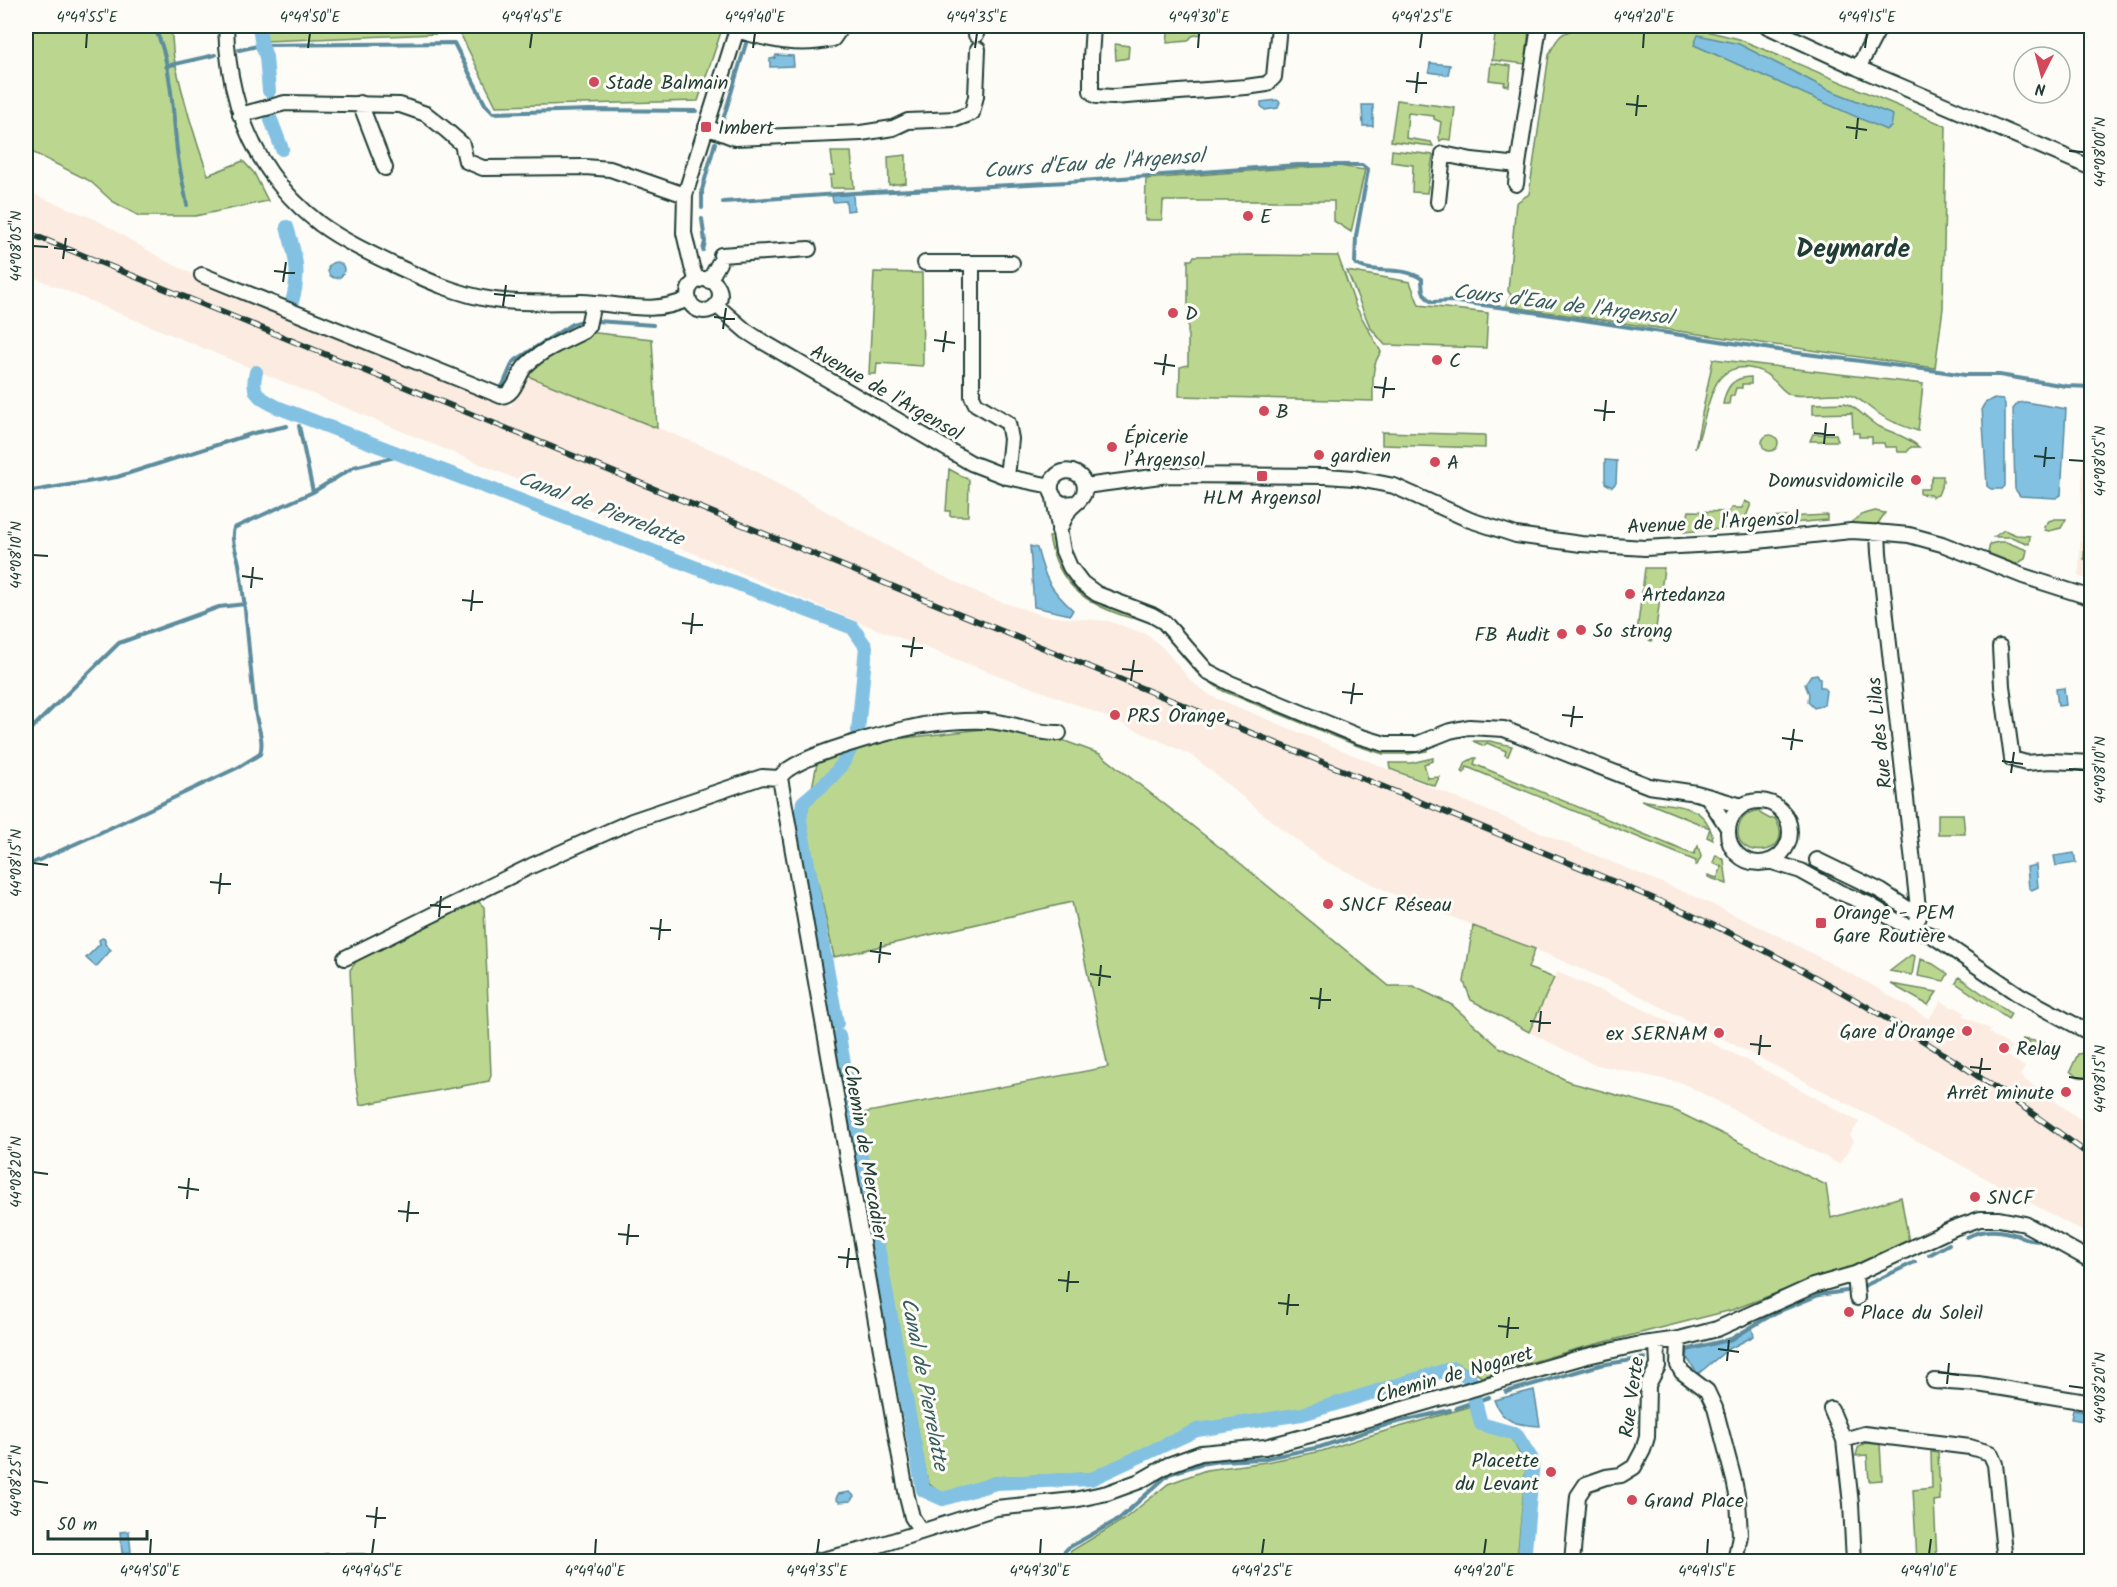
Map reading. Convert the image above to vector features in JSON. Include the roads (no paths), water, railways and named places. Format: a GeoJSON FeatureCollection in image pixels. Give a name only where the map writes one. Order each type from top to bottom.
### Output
{"type":"FeatureCollection","features":[{"type":"Feature","properties":{"kind":"street"},"geometry":{"type":"LineString","coordinates":[[226,26],[229,71],[240,115],[252,144],[278,183],[308,214],[353,244],[417,276],[473,296],[507,301],[593,303],[656,309],[688,299]]}},
{"type":"Feature","properties":{"kind":"street"},"geometry":{"type":"LineString","coordinates":[[809,249],[720,259],[703,281],[690,288],[688,299],[700,311],[711,309],[718,301],[717,287],[703,281],[692,267],[684,233],[685,195],[737,28],[765,39],[793,44],[832,39],[842,26]]}},
{"type":"Feature","properties":{"kind":"street"},"geometry":{"type":"LineString","coordinates":[[1093,26],[1090,58],[1091,91],[1096,96],[1113,97],[1267,84],[1274,77],[1279,26]]}},
{"type":"Feature","properties":{"kind":"street"},"geometry":{"type":"LineString","coordinates":[[1516,184],[1539,26]]}},
{"type":"Feature","properties":{"kind":"street"},"geometry":{"type":"LineString","coordinates":[[1767,26],[1858,68],[2091,168]]}},
{"type":"Feature","properties":{"kind":"street"},"geometry":{"type":"LineString","coordinates":[[1858,68],[1880,26]]}},
{"type":"Feature","properties":{"kind":"street"},"geometry":{"type":"LineString","coordinates":[[705,127],[730,137],[746,137],[861,133],[893,128],[908,120],[956,119],[972,112],[976,96],[977,37]]}},
{"type":"Feature","properties":{"kind":"street"},"geometry":{"type":"LineString","coordinates":[[240,115],[285,103],[400,105],[426,114],[462,144],[466,160],[483,168],[585,167],[610,169],[685,195]]}},
{"type":"Feature","properties":{"kind":"street"},"geometry":{"type":"LineString","coordinates":[[360,103],[385,168]]}},
{"type":"Feature","properties":{"kind":"street"},"geometry":{"type":"LineString","coordinates":[[1438,202],[1443,154],[1518,165]]}},
{"type":"Feature","properties":{"kind":"street"},"geometry":{"type":"LineString","coordinates":[[925,264],[1012,263]]}},
{"type":"Feature","properties":{"kind":"street"},"geometry":{"type":"LineString","coordinates":[[972,265],[972,396],[976,404],[1008,423],[1011,439],[1007,477]]}},
{"type":"Feature","properties":{"kind":"street"},"geometry":{"type":"LineString","coordinates":[[202,275],[501,396],[509,393],[525,366],[584,331],[588,326],[593,303]]}},
{"type":"Feature","properties":{"kind":"street","name":"Avenue de l'Argensol"},"geometry":{"type":"LineString","coordinates":[[716,305],[746,331],[971,463],[1052,492]]}},
{"type":"Feature","properties":{"kind":"street"},"geometry":{"type":"LineString","coordinates":[[1059,531],[1069,511],[1083,496],[1085,486],[1080,476],[1072,471],[1056,475],[1052,492],[1059,531],[1063,551],[1070,567],[1082,583],[1097,594],[1152,615],[1164,622],[1207,671],[1230,683],[1358,736],[1385,744],[1402,745],[1417,744],[1450,731],[1469,727],[1504,729],[1649,786],[1696,793],[1742,806]]}},
{"type":"Feature","properties":{"kind":"street","name":"Avenue de l'Argensol"},"geometry":{"type":"LineString","coordinates":[[1085,486],[1178,475],[1354,478],[1394,486],[1470,520],[1516,535],[1581,544],[1644,548],[1748,542],[1851,531],[1878,532],[1942,544],[2023,576],[2091,598]]}},
{"type":"Feature","properties":{"kind":"street"},"geometry":{"type":"LineString","coordinates":[[1052,492],[1066,505],[1076,503]]}},
{"type":"Feature","properties":{"kind":"street","name":"Rue des Lilas"},"geometry":{"type":"LineString","coordinates":[[1878,532],[1918,911],[1918,921],[1913,928]]}},
{"type":"Feature","properties":{"kind":"street"},"geometry":{"type":"LineString","coordinates":[[2000,647],[2002,686],[2012,759],[2026,763],[2050,761],[2091,763]]}},
{"type":"Feature","properties":{"kind":"street"},"geometry":{"type":"LineString","coordinates":[[345,958],[521,871],[632,821],[762,777],[780,778],[780,774],[809,758],[876,736],[925,725],[989,721],[1045,733],[1059,733]]}},
{"type":"Feature","properties":{"kind":"street","name":"Chemin de Mercadier"},"geometry":{"type":"LineString","coordinates":[[780,778],[908,1497],[912,1517],[921,1531]]}},
{"type":"Feature","properties":{"kind":"street"},"geometry":{"type":"LineString","coordinates":[[1707,796],[1728,828]]}},
{"type":"Feature","properties":{"kind":"street"},"geometry":{"type":"LineString","coordinates":[[1769,861],[1782,852],[1787,845],[1790,835],[1786,817],[1771,803],[1761,801],[1742,806],[1735,812],[1728,828],[1729,842],[1737,854],[1751,862],[1769,861],[1800,871],[1839,892],[1868,903],[1899,922],[1933,936],[2021,996],[2091,1034]]}},
{"type":"Feature","properties":{"kind":"street"},"geometry":{"type":"LineString","coordinates":[[1787,845],[1800,871]]}},
{"type":"Feature","properties":{"kind":"street"},"geometry":{"type":"LineString","coordinates":[[1817,860],[1881,891],[1908,909],[1918,911]]}},
{"type":"Feature","properties":{"kind":"street","name":"Chemin de Nogaret"},"geometry":{"type":"LineString","coordinates":[[813,1562],[867,1550],[996,1508],[1074,1500],[1107,1493],[1140,1481],[1168,1465],[1201,1453],[1265,1447],[1583,1357],[1679,1339],[1718,1329],[1813,1286],[1856,1274],[1954,1228],[1980,1219],[1999,1219],[2025,1224],[2091,1261]]}},
{"type":"Feature","properties":{"kind":"street"},"geometry":{"type":"LineString","coordinates":[[1856,1274],[1857,1298]]}},
{"type":"Feature","properties":{"kind":"street"},"geometry":{"type":"LineString","coordinates":[[1679,1339],[1678,1365],[1682,1372],[1707,1391],[1718,1419],[1738,1500],[1740,1535],[1735,1562]]}},
{"type":"Feature","properties":{"kind":"street","name":"Rue Verte"},"geometry":{"type":"LineString","coordinates":[[1572,1562],[1578,1496],[1586,1484],[1621,1475],[1634,1467],[1643,1450],[1647,1437],[1648,1385],[1658,1366],[1657,1342]]}},
{"type":"Feature","properties":{"kind":"street"},"geometry":{"type":"LineString","coordinates":[[1934,1382],[1978,1384],[2091,1403]]}},
{"type":"Feature","properties":{"kind":"street"},"geometry":{"type":"LineString","coordinates":[[1831,1409],[1844,1440],[1854,1562]]}},
{"type":"Feature","properties":{"kind":"street"},"geometry":{"type":"LineString","coordinates":[[1844,1440],[1864,1434],[1970,1447],[1990,1453],[1995,1464],[2005,1562]]}},
{"type":"Feature","properties":{"kind":"street"},"geometry":{"type":"LineString","coordinates":[[326,1562],[363,1562]]}},
{"type":"Feature","properties":{"kind":"water"},"geometry":{"type":"Polygon","coordinates":[[[1698,35],[1739,44],[1827,89],[1893,115],[1891,127],[1886,130],[1694,45],[1698,35]]]}},
{"type":"Feature","properties":{"kind":"water"},"geometry":{"type":"Polygon","coordinates":[[[776,55],[793,56],[794,66],[770,67],[770,59],[775,58],[776,55]]]}},
{"type":"Feature","properties":{"kind":"water"},"geometry":{"type":"Polygon","coordinates":[[[1430,63],[1450,65],[1448,75],[1429,72],[1430,63]]]}},
{"type":"Feature","properties":{"kind":"water"},"geometry":{"type":"Polygon","coordinates":[[[1277,100],[1280,102],[1278,108],[1265,110],[1261,106],[1261,102],[1277,100]]]}},
{"type":"Feature","properties":{"kind":"water"},"geometry":{"type":"Polygon","coordinates":[[[1362,105],[1373,105],[1373,126],[1363,126],[1362,105]]]}},
{"type":"Feature","properties":{"kind":"water"},"geometry":{"type":"Polygon","coordinates":[[[853,194],[854,210],[847,211],[846,201],[833,202],[832,196],[853,194]]]}},
{"type":"Feature","properties":{"kind":"water"},"geometry":{"type":"Polygon","coordinates":[[[336,262],[342,264],[344,270],[342,276],[336,278],[330,276],[328,270],[330,264],[336,262]]]}},
{"type":"Feature","properties":{"kind":"water"},"geometry":{"type":"Polygon","coordinates":[[[1992,399],[2003,400],[2005,404],[2005,486],[2002,489],[1991,489],[1987,486],[1982,408],[1992,399]]]}},
{"type":"Feature","properties":{"kind":"water"},"geometry":{"type":"Polygon","coordinates":[[[2025,402],[2066,409],[2061,495],[2056,498],[2020,496],[2015,489],[2013,409],[2018,403],[2025,402]]]}},
{"type":"Feature","properties":{"kind":"water"},"geometry":{"type":"Polygon","coordinates":[[[1605,460],[1617,461],[1616,483],[1612,487],[1605,483],[1605,460]]]}},
{"type":"Feature","properties":{"kind":"water"},"geometry":{"type":"Polygon","coordinates":[[[1030,546],[1037,548],[1049,582],[1073,610],[1070,615],[1034,607],[1030,546]]]}},
{"type":"Feature","properties":{"kind":"water"},"geometry":{"type":"Polygon","coordinates":[[[1817,674],[1820,687],[1824,687],[1826,691],[1824,705],[1814,708],[1808,702],[1809,694],[1805,684],[1811,675],[1817,674]]]}},
{"type":"Feature","properties":{"kind":"water"},"geometry":{"type":"Polygon","coordinates":[[[2064,688],[2066,705],[2058,706],[2056,689],[2064,688]]]}},
{"type":"Feature","properties":{"kind":"water"},"geometry":{"type":"Polygon","coordinates":[[[2074,853],[2076,863],[2056,866],[2054,856],[2074,853]]]}},
{"type":"Feature","properties":{"kind":"water"},"geometry":{"type":"Polygon","coordinates":[[[2036,865],[2038,887],[2032,890],[2029,888],[2027,867],[2036,865]]]}},
{"type":"Feature","properties":{"kind":"water"},"geometry":{"type":"Polygon","coordinates":[[[102,938],[111,950],[96,967],[86,958],[100,944],[99,940],[102,938]]]}},
{"type":"Feature","properties":{"kind":"water"},"geometry":{"type":"Polygon","coordinates":[[[1752,1327],[1754,1336],[1727,1350],[1698,1374],[1687,1358],[1688,1351],[1733,1340],[1752,1327]]]}},
{"type":"Feature","properties":{"kind":"water"},"geometry":{"type":"Polygon","coordinates":[[[1534,1390],[1540,1426],[1525,1425],[1506,1418],[1497,1408],[1494,1400],[1534,1390]]]}},
{"type":"Feature","properties":{"kind":"water"},"geometry":{"type":"Polygon","coordinates":[[[2073,1410],[2090,1413],[2089,1422],[2071,1419],[2073,1410]]]}},
{"type":"Feature","properties":{"kind":"water"},"geometry":{"type":"Polygon","coordinates":[[[850,1492],[854,1496],[851,1501],[839,1502],[836,1499],[838,1494],[850,1492]]]}},
{"type":"Feature","properties":{"kind":"water"},"geometry":{"type":"Polygon","coordinates":[[[129,1531],[131,1552],[122,1553],[120,1532],[129,1531]]]}},
{"type":"Feature","properties":{"kind":"waterway"},"geometry":{"type":"LineString","coordinates":[[153,26],[164,52],[187,205]]}},
{"type":"Feature","properties":{"kind":"waterway","name":"Canal de Pierrelatte"},"geometry":{"type":"LineString","coordinates":[[259,26],[261,40]]}},
{"type":"Feature","properties":{"kind":"waterway"},"geometry":{"type":"LineString","coordinates":[[722,123],[747,40]]}},
{"type":"Feature","properties":{"kind":"waterway"},"geometry":{"type":"LineString","coordinates":[[239,50],[262,45],[454,43],[485,104],[493,113],[589,110],[696,111]]}},
{"type":"Feature","properties":{"kind":"waterway","name":"Canal de Pierrelatte"},"geometry":{"type":"LineString","coordinates":[[262,45],[266,57],[269,91]]}},
{"type":"Feature","properties":{"kind":"waterway"},"geometry":{"type":"LineString","coordinates":[[166,66],[215,55]]}},
{"type":"Feature","properties":{"kind":"waterway","name":"Canal de Pierrelatte"},"geometry":{"type":"LineString","coordinates":[[271,120],[282,149]]}},
{"type":"Feature","properties":{"kind":"waterway"},"geometry":{"type":"LineString","coordinates":[[702,208],[702,190],[715,143]]}},
{"type":"Feature","properties":{"kind":"waterway","name":"Cours d'Eau de l'Argensol"},"geometry":{"type":"LineString","coordinates":[[723,202],[1068,182],[1297,165],[1362,165],[1368,170],[1356,236],[1355,263],[1369,269],[1405,272],[1422,279],[1424,292],[1432,302],[1451,301],[1506,308],[1791,352],[1965,375],[1999,375],[2066,386],[2092,387]]}},
{"type":"Feature","properties":{"kind":"waterway"},"geometry":{"type":"LineString","coordinates":[[702,219],[705,242],[703,250]]}},
{"type":"Feature","properties":{"kind":"waterway","name":"Canal de Pierrelatte"},"geometry":{"type":"LineString","coordinates":[[287,227],[297,275],[291,305]]}},
{"type":"Feature","properties":{"kind":"waterway"},"geometry":{"type":"LineString","coordinates":[[498,390],[503,385],[513,362],[572,324],[583,321]]}},
{"type":"Feature","properties":{"kind":"waterway"},"geometry":{"type":"LineString","coordinates":[[597,321],[653,325]]}},
{"type":"Feature","properties":{"kind":"waterway","name":"Canal de Pierrelatte"},"geometry":{"type":"LineString","coordinates":[[256,372],[254,385],[258,394],[277,407],[853,628],[866,647],[858,731]]}},
{"type":"Feature","properties":{"kind":"waterway"},"geometry":{"type":"LineString","coordinates":[[26,492],[117,477],[254,433],[287,426]]}},
{"type":"Feature","properties":{"kind":"waterway"},"geometry":{"type":"LineString","coordinates":[[299,426],[313,492]]}},
{"type":"Feature","properties":{"kind":"waterway"},"geometry":{"type":"LineString","coordinates":[[26,866],[239,767],[260,754],[261,737],[255,709],[242,582],[233,542],[234,528],[313,492],[354,467],[403,455]]}},
{"type":"Feature","properties":{"kind":"waterway"},"geometry":{"type":"LineString","coordinates":[[26,734],[119,643],[219,607],[245,604]]}},
{"type":"Feature","properties":{"kind":"waterway","name":"Canal de Pierrelatte"},"geometry":{"type":"LineString","coordinates":[[837,1023],[800,820],[803,802],[836,772],[850,750]]}},
{"type":"Feature","properties":{"kind":"waterway","name":"Canal de Pierrelatte"},"geometry":{"type":"LineString","coordinates":[[839,1036],[923,1490],[943,1499],[996,1483],[1091,1479],[1197,1430],[1302,1414],[1453,1368],[1470,1378],[1471,1383]]}},
{"type":"Feature","properties":{"kind":"waterway"},"geometry":{"type":"LineString","coordinates":[[1967,1237],[1982,1232],[1998,1231],[2042,1240]]}},
{"type":"Feature","properties":{"kind":"waterway"},"geometry":{"type":"LineString","coordinates":[[1929,1255],[1949,1244]]}},
{"type":"Feature","properties":{"kind":"waterway"},"geometry":{"type":"LineString","coordinates":[[1862,1287],[1915,1262]]}},
{"type":"Feature","properties":{"kind":"waterway"},"geometry":{"type":"LineString","coordinates":[[1686,1350],[1731,1339],[1775,1313],[1819,1295],[1846,1291]]}},
{"type":"Feature","properties":{"kind":"waterway"},"geometry":{"type":"LineString","coordinates":[[1506,1392],[1600,1365],[1645,1358]]}},
{"type":"Feature","properties":{"kind":"waterway","name":"Canal de Pierrelatte"},"geometry":{"type":"LineString","coordinates":[[1473,1393],[1481,1424],[1516,1434],[1533,1461],[1524,1562]]}},
{"type":"Feature","properties":{"kind":"waterway","name":"Canal de Pierrelatte"},"geometry":{"type":"LineString","coordinates":[[1456,1408],[1489,1397]]}},
{"type":"Feature","properties":{"kind":"waterway"},"geometry":{"type":"LineString","coordinates":[[1055,1562],[1068,1548],[1119,1519],[1169,1474],[1200,1464],[1262,1459],[1320,1447],[1389,1424],[1450,1410]]}},
{"type":"Feature","properties":{"kind":"railway"},"geometry":{"type":"LineString","coordinates":[[26,232],[1680,910],[1791,964],[1924,1041],[2009,1097],[2092,1157]]}},
{"type":"Feature","properties":{"kind":"place","name":"Stade Balmain"},"geometry":{"type":"Point","coordinates":[594,82]}},
{"type":"Feature","properties":{"kind":"place","name":"Imbert"},"geometry":{"type":"Point","coordinates":[706,127]}},
{"type":"Feature","properties":{"kind":"place","name":"E"},"geometry":{"type":"Point","coordinates":[1248,216]}},
{"type":"Feature","properties":{"kind":"place","name":"D"},"geometry":{"type":"Point","coordinates":[1173,313]}},
{"type":"Feature","properties":{"kind":"place","name":"C"},"geometry":{"type":"Point","coordinates":[1437,360]}},
{"type":"Feature","properties":{"kind":"place","name":"B"},"geometry":{"type":"Point","coordinates":[1264,411]}},
{"type":"Feature","properties":{"kind":"place","name":"Épicerie l’Argensol"},"geometry":{"type":"Point","coordinates":[1112,447]}},
{"type":"Feature","properties":{"kind":"place","name":"gardien"},"geometry":{"type":"Point","coordinates":[1319,455]}},
{"type":"Feature","properties":{"kind":"place","name":"A"},"geometry":{"type":"Point","coordinates":[1435,462]}},
{"type":"Feature","properties":{"kind":"place","name":"HLM Argensol"},"geometry":{"type":"Point","coordinates":[1262,476]}},
{"type":"Feature","properties":{"kind":"place","name":"Domusvidomicile"},"geometry":{"type":"Point","coordinates":[1916,480]}},
{"type":"Feature","properties":{"kind":"place","name":"Artedanza"},"geometry":{"type":"Point","coordinates":[1630,594]}},
{"type":"Feature","properties":{"kind":"place","name":"So strong"},"geometry":{"type":"Point","coordinates":[1581,630]}},
{"type":"Feature","properties":{"kind":"place","name":"FB Audit"},"geometry":{"type":"Point","coordinates":[1562,634]}},
{"type":"Feature","properties":{"kind":"place","name":"PRS Orange"},"geometry":{"type":"Point","coordinates":[1115,715]}},
{"type":"Feature","properties":{"kind":"place","name":"SNCF Réseau"},"geometry":{"type":"Point","coordinates":[1328,904]}},
{"type":"Feature","properties":{"kind":"place","name":"Orange - PEM Gare Routière"},"geometry":{"type":"Point","coordinates":[1821,923]}},
{"type":"Feature","properties":{"kind":"place","name":"Gare d'Orange"},"geometry":{"type":"Point","coordinates":[1967,1031]}},
{"type":"Feature","properties":{"kind":"place","name":"ex SERNAM"},"geometry":{"type":"Point","coordinates":[1719,1033]}},
{"type":"Feature","properties":{"kind":"place","name":"Relay"},"geometry":{"type":"Point","coordinates":[2004,1048]}},
{"type":"Feature","properties":{"kind":"place","name":"Arrêt minute"},"geometry":{"type":"Point","coordinates":[2066,1092]}},
{"type":"Feature","properties":{"kind":"place","name":"SNCF"},"geometry":{"type":"Point","coordinates":[1975,1197]}},
{"type":"Feature","properties":{"kind":"place","name":"Place du Soleil"},"geometry":{"type":"Point","coordinates":[1849,1312]}},
{"type":"Feature","properties":{"kind":"place","name":"Placette du Levant"},"geometry":{"type":"Point","coordinates":[1551,1472]}},
{"type":"Feature","properties":{"kind":"place","name":"Grand Place"},"geometry":{"type":"Point","coordinates":[1632,1500]}},
{"type":"Feature","properties":{"kind":"district","name":"Deymarde"},"geometry":{"type":"Point","coordinates":[1853,248]}}]}
